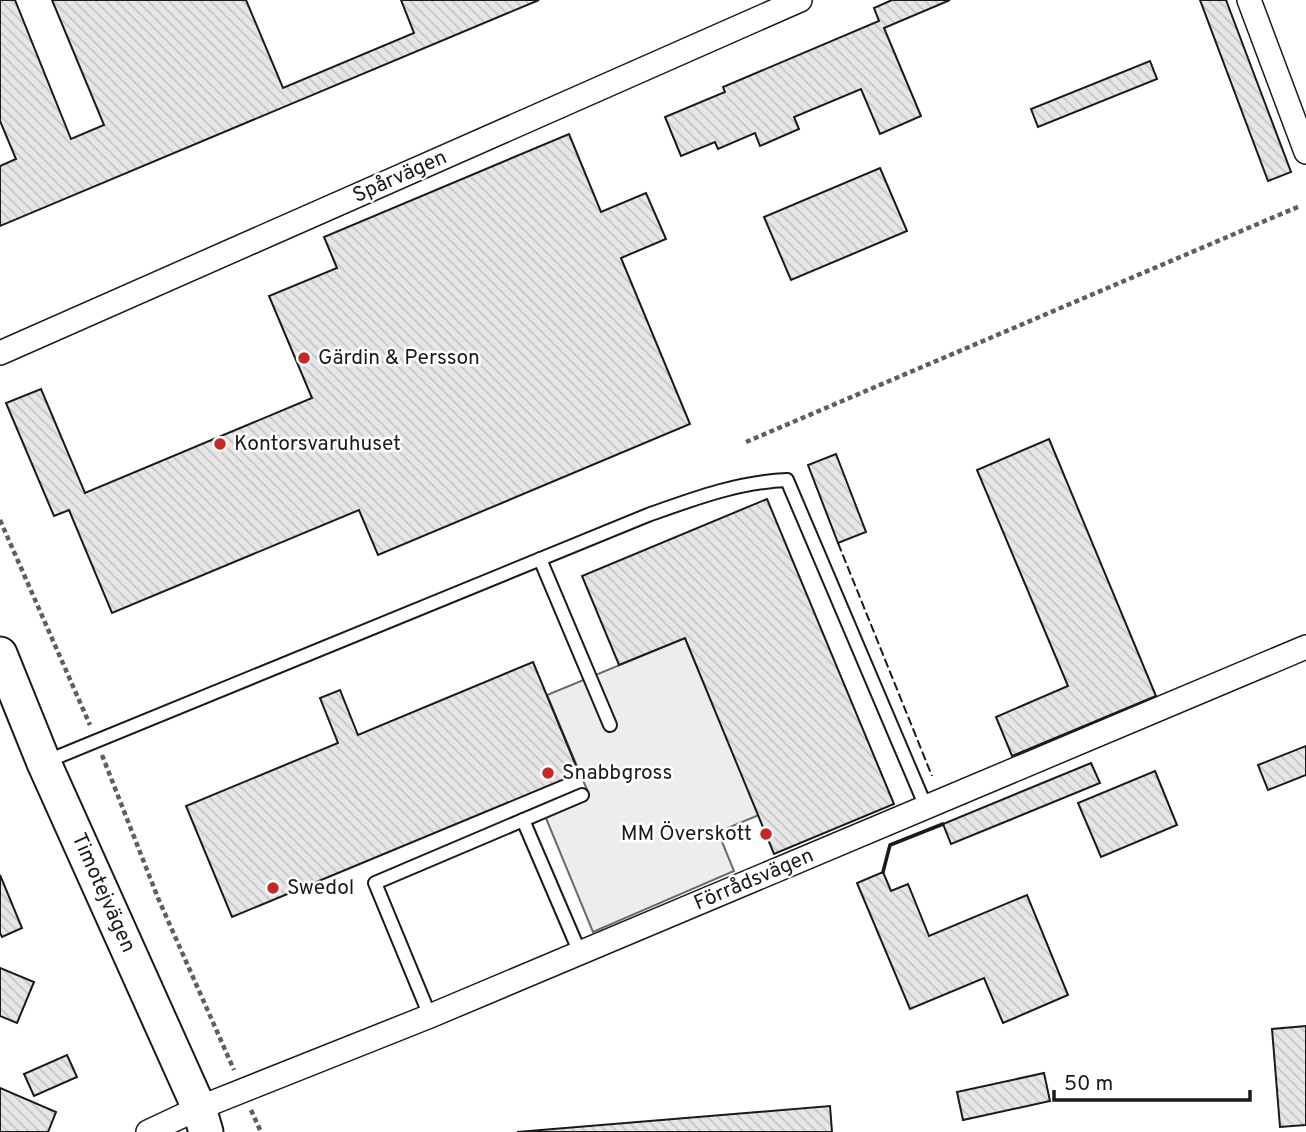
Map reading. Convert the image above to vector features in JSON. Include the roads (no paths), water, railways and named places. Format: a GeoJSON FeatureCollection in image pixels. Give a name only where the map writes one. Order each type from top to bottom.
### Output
{"type":"FeatureCollection","features":[{"type":"Feature","properties":{"kind":"street","name":"Spårvägen"},"geometry":{"type":"LineString","coordinates":[[0,353],[800,0]]}},
{"type":"Feature","properties":{"kind":"street"},"geometry":{"type":"LineString","coordinates":[[1249,0],[1306,152]]}},
{"type":"Feature","properties":{"kind":"street","name":"Förrådsvägen"},"geometry":{"type":"LineString","coordinates":[[203,1120],[242,1090],[430,1016],[1306,647]]}},
{"type":"Feature","properties":{"kind":"street","name":"Timotejvägen"},"geometry":{"type":"LineString","coordinates":[[0,654],[44,763],[203,1120]]}},
{"type":"Feature","properties":{"kind":"street"},"geometry":{"type":"LineString","coordinates":[[148,1132],[203,1120]]}},
{"type":"Feature","properties":{"kind":"lane"},"geometry":{"type":"LineString","coordinates":[[44,763],[648,515],[708,494],[763,481],[787,480],[926,807]]}},
{"type":"Feature","properties":{"kind":"lane"},"geometry":{"type":"LineString","coordinates":[[540,559],[610,724]]}},
{"type":"Feature","properties":{"kind":"lane"},"geometry":{"type":"LineString","coordinates":[[430,1016],[375,883],[582,795]]}},
{"type":"Feature","properties":{"kind":"lane"},"geometry":{"type":"LineString","coordinates":[[523,820],[580,953]]}},
{"type":"Feature","properties":{"kind":"place","name":"Gärdin & Persson"},"geometry":{"type":"Point","coordinates":[304,358]}},
{"type":"Feature","properties":{"kind":"place","name":"Kontorsvaruhuset"},"geometry":{"type":"Point","coordinates":[220,444]}},
{"type":"Feature","properties":{"kind":"place","name":"Snabbgross"},"geometry":{"type":"Point","coordinates":[548,773]}},
{"type":"Feature","properties":{"kind":"place","name":"MM Överskott"},"geometry":{"type":"Point","coordinates":[766,834]}},
{"type":"Feature","properties":{"kind":"place","name":"Swedol"},"geometry":{"type":"Point","coordinates":[273,888]}}]}
